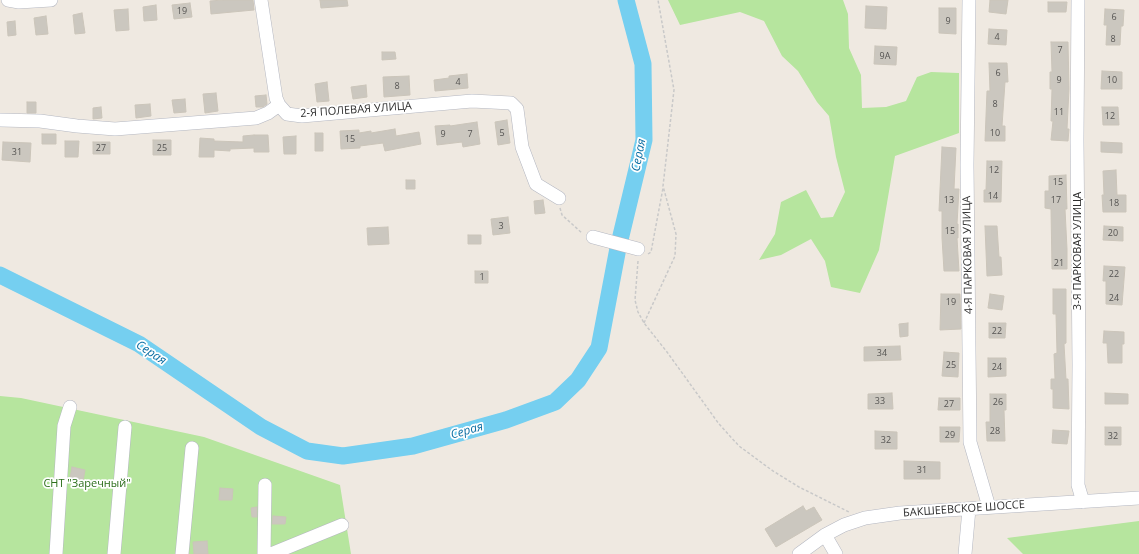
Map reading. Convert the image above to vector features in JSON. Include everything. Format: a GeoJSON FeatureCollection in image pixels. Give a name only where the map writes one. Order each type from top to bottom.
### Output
{"type":"FeatureCollection","features":[{"type":"Feature","properties":{"kind":"street"},"geometry":{"type":"LineString","coordinates":[[8,0],[19,2],[51,0]]}},
{"type":"Feature","properties":{"kind":"street"},"geometry":{"type":"LineString","coordinates":[[0,120],[40,121],[115,129],[256,118],[268,113],[279,105],[276,98],[261,0]]}},
{"type":"Feature","properties":{"kind":"street","name":"4-Я ПАРКОВАЯ УЛИЦА"},"geometry":{"type":"LineString","coordinates":[[969,0],[967,165],[970,442],[989,507]]}},
{"type":"Feature","properties":{"kind":"street","name":"3-Я ПАРКОВАЯ УЛИЦА"},"geometry":{"type":"LineString","coordinates":[[1078,0],[1078,485],[1083,502]]}},
{"type":"Feature","properties":{"kind":"street","name":"2-Я ПОЛЕВАЯ УЛИЦА"},"geometry":{"type":"LineString","coordinates":[[279,105],[287,114],[302,116],[472,101],[511,103],[517,109],[522,147],[536,184],[558,198]]}},
{"type":"Feature","properties":{"kind":"street"},"geometry":{"type":"LineString","coordinates":[[593,238],[641,253]]}},
{"type":"Feature","properties":{"kind":"street"},"geometry":{"type":"LineString","coordinates":[[56,554],[64,426],[70,407]]}},
{"type":"Feature","properties":{"kind":"street"},"geometry":{"type":"LineString","coordinates":[[114,554],[125,427]]}},
{"type":"Feature","properties":{"kind":"street"},"geometry":{"type":"LineString","coordinates":[[182,554],[192,448]]}},
{"type":"Feature","properties":{"kind":"street"},"geometry":{"type":"LineString","coordinates":[[264,554],[265,485]]}},
{"type":"Feature","properties":{"kind":"street","name":"БАКШЕЕВСКОЕ ШОССЕ"},"geometry":{"type":"LineString","coordinates":[[799,554],[825,535],[844,524],[865,518],[900,513],[1139,498]]}},
{"type":"Feature","properties":{"kind":"street"},"geometry":{"type":"LineString","coordinates":[[965,554],[969,509]]}},
{"type":"Feature","properties":{"kind":"street"},"geometry":{"type":"LineString","coordinates":[[271,554],[342,525]]}},
{"type":"Feature","properties":{"kind":"street"},"geometry":{"type":"LineString","coordinates":[[825,535],[836,554]]}},
{"type":"Feature","properties":{"kind":"path"},"geometry":{"type":"LineString","coordinates":[[658,0],[674,90],[663,186],[651,252],[641,253],[640,249],[635,300],[638,312],[644,323],[719,424],[739,446],[773,471],[799,487],[851,513],[865,518]]}},
{"type":"Feature","properties":{"kind":"path"},"geometry":{"type":"LineString","coordinates":[[644,323],[675,256],[676,234],[663,186]]}},
{"type":"Feature","properties":{"kind":"path"},"geometry":{"type":"LineString","coordinates":[[558,198],[562,215],[580,232],[593,238]]}},
{"type":"Feature","properties":{"kind":"green space"},"geometry":{"type":"Polygon","coordinates":[[[668,0],[843,0],[848,14],[849,48],[861,75],[862,108],[886,107],[906,101],[917,77],[931,72],[959,73],[959,133],[895,156],[879,250],[860,293],[831,287],[825,261],[811,239],[781,255],[759,260],[775,234],[781,202],[806,190],[821,218],[833,217],[845,192],[836,157],[829,116],[817,102],[798,71],[782,56],[764,21],[740,12],[680,25],[668,0]]]}},
{"type":"Feature","properties":{"kind":"green space","name":"СНТ \"Заречный\""},"geometry":{"type":"Polygon","coordinates":[[[0,396],[21,398],[204,437],[340,485],[351,554],[0,554],[0,396]]]}},
{"type":"Feature","properties":{"kind":"green space"},"geometry":{"type":"Polygon","coordinates":[[[1139,521],[1139,554],[1023,554],[1007,538],[1139,521]]]}},
{"type":"Feature","properties":{"kind":"building"},"geometry":{"type":"Polygon","coordinates":[[[253,0],[254,10],[211,14],[210,1],[253,0]]]}},
{"type":"Feature","properties":{"kind":"building"},"geometry":{"type":"Polygon","coordinates":[[[320,0],[347,0],[348,6],[321,8],[320,0]]]}},
{"type":"Feature","properties":{"kind":"building"},"geometry":{"type":"Polygon","coordinates":[[[990,0],[1008,0],[1006,14],[989,12],[990,0]]]}},
{"type":"Feature","properties":{"kind":"building"},"geometry":{"type":"Polygon","coordinates":[[[1048,2],[1067,2],[1066,12],[1048,12],[1048,2]]]}},
{"type":"Feature","properties":{"kind":"building"},"geometry":{"type":"Polygon","coordinates":[[[190,3],[192,17],[174,19],[172,5],[190,3]]]}},
{"type":"Feature","properties":{"kind":"building"},"geometry":{"type":"Polygon","coordinates":[[[156,5],[157,20],[144,21],[143,7],[156,5]]]}},
{"type":"Feature","properties":{"kind":"building"},"geometry":{"type":"Polygon","coordinates":[[[866,6],[887,7],[886,29],[865,28],[866,6]]]}},
{"type":"Feature","properties":{"kind":"building"},"geometry":{"type":"Polygon","coordinates":[[[939,8],[956,8],[956,34],[939,33],[939,8]]]}},
{"type":"Feature","properties":{"kind":"building"},"geometry":{"type":"Polygon","coordinates":[[[128,9],[129,30],[116,31],[114,10],[128,9]]]}},
{"type":"Feature","properties":{"kind":"building"},"geometry":{"type":"Polygon","coordinates":[[[1105,9],[1124,10],[1120,45],[1106,45],[1107,25],[1104,25],[1105,9]]]}},
{"type":"Feature","properties":{"kind":"building"},"geometry":{"type":"Polygon","coordinates":[[[82,13],[85,33],[75,34],[73,15],[82,13]]]}},
{"type":"Feature","properties":{"kind":"building"},"geometry":{"type":"Polygon","coordinates":[[[46,16],[48,34],[36,35],[34,18],[46,16]]]}},
{"type":"Feature","properties":{"kind":"building"},"geometry":{"type":"Polygon","coordinates":[[[15,21],[16,35],[8,36],[7,22],[15,21]]]}},
{"type":"Feature","properties":{"kind":"building"},"geometry":{"type":"Polygon","coordinates":[[[989,29],[1007,30],[1006,45],[988,44],[989,29]]]}},
{"type":"Feature","properties":{"kind":"building"},"geometry":{"type":"Polygon","coordinates":[[[1051,42],[1068,42],[1068,141],[1051,140],[1053,121],[1051,121],[1052,89],[1050,89],[1050,72],[1052,72],[1051,42]]]}},
{"type":"Feature","properties":{"kind":"building"},"geometry":{"type":"Polygon","coordinates":[[[875,46],[897,47],[896,65],[874,64],[875,46]]]}},
{"type":"Feature","properties":{"kind":"building"},"geometry":{"type":"Polygon","coordinates":[[[382,52],[395,52],[396,59],[382,60],[382,52]]]}},
{"type":"Feature","properties":{"kind":"building"},"geometry":{"type":"Polygon","coordinates":[[[989,63],[1007,63],[1008,82],[1005,82],[1002,126],[1005,126],[1005,141],[985,141],[987,91],[990,91],[989,63]]]}},
{"type":"Feature","properties":{"kind":"building"},"geometry":{"type":"Polygon","coordinates":[[[1102,71],[1122,72],[1122,89],[1101,89],[1102,71]]]}},
{"type":"Feature","properties":{"kind":"building"},"geometry":{"type":"Polygon","coordinates":[[[467,74],[468,88],[435,91],[434,80],[449,78],[449,76],[467,74]]]}},
{"type":"Feature","properties":{"kind":"building"},"geometry":{"type":"Polygon","coordinates":[[[409,76],[410,95],[384,97],[383,77],[409,76]]]}},
{"type":"Feature","properties":{"kind":"building"},"geometry":{"type":"Polygon","coordinates":[[[327,82],[329,101],[317,102],[315,84],[327,82]]]}},
{"type":"Feature","properties":{"kind":"building"},"geometry":{"type":"Polygon","coordinates":[[[366,85],[367,97],[353,99],[351,87],[366,85]]]}},
{"type":"Feature","properties":{"kind":"building"},"geometry":{"type":"Polygon","coordinates":[[[216,93],[218,111],[205,113],[203,94],[216,93]]]}},
{"type":"Feature","properties":{"kind":"building"},"geometry":{"type":"Polygon","coordinates":[[[266,95],[267,104],[263,107],[256,107],[255,96],[266,95]]]}},
{"type":"Feature","properties":{"kind":"building"},"geometry":{"type":"Polygon","coordinates":[[[185,99],[186,112],[174,113],[172,100],[185,99]]]}},
{"type":"Feature","properties":{"kind":"building"},"geometry":{"type":"Polygon","coordinates":[[[27,102],[36,102],[36,113],[27,113],[27,102]]]}},
{"type":"Feature","properties":{"kind":"building"},"geometry":{"type":"Polygon","coordinates":[[[150,104],[151,116],[136,118],[135,105],[150,104]]]}},
{"type":"Feature","properties":{"kind":"building"},"geometry":{"type":"Polygon","coordinates":[[[101,107],[102,118],[93,119],[93,108],[101,107]]]}},
{"type":"Feature","properties":{"kind":"building"},"geometry":{"type":"Polygon","coordinates":[[[1102,107],[1118,107],[1119,125],[1103,125],[1102,107]]]}},
{"type":"Feature","properties":{"kind":"building"},"geometry":{"type":"Polygon","coordinates":[[[507,120],[510,143],[498,145],[495,122],[507,120]]]}},
{"type":"Feature","properties":{"kind":"building"},"geometry":{"type":"Polygon","coordinates":[[[477,122],[480,144],[463,147],[462,142],[437,145],[435,126],[450,126],[477,122]]]}},
{"type":"Feature","properties":{"kind":"building"},"geometry":{"type":"Polygon","coordinates":[[[395,129],[396,136],[419,132],[421,144],[385,151],[383,143],[360,146],[360,148],[341,149],[340,131],[359,130],[359,133],[371,131],[371,133],[395,129]]]}},
{"type":"Feature","properties":{"kind":"building"},"geometry":{"type":"Polygon","coordinates":[[[315,133],[323,133],[323,151],[315,151],[315,133]]]}},
{"type":"Feature","properties":{"kind":"building"},"geometry":{"type":"Polygon","coordinates":[[[42,134],[56,134],[56,144],[42,144],[42,134]]]}},
{"type":"Feature","properties":{"kind":"building"},"geometry":{"type":"Polygon","coordinates":[[[268,135],[269,152],[254,152],[254,148],[230,149],[230,151],[214,150],[214,157],[199,157],[200,138],[214,139],[214,141],[243,142],[243,136],[268,135]]]}},
{"type":"Feature","properties":{"kind":"building"},"geometry":{"type":"Polygon","coordinates":[[[296,136],[296,154],[284,154],[283,137],[296,136]]]}},
{"type":"Feature","properties":{"kind":"building"},"geometry":{"type":"Polygon","coordinates":[[[153,140],[171,140],[171,155],[153,155],[153,140]]]}},
{"type":"Feature","properties":{"kind":"building"},"geometry":{"type":"Polygon","coordinates":[[[65,141],[79,141],[78,157],[65,157],[65,141]]]}},
{"type":"Feature","properties":{"kind":"building"},"geometry":{"type":"Polygon","coordinates":[[[3,142],[31,143],[30,162],[2,160],[3,142]]]}},
{"type":"Feature","properties":{"kind":"building"},"geometry":{"type":"Polygon","coordinates":[[[93,142],[110,142],[110,154],[93,154],[93,142]]]}},
{"type":"Feature","properties":{"kind":"building"},"geometry":{"type":"Polygon","coordinates":[[[1101,142],[1122,143],[1122,153],[1101,152],[1101,142]]]}},
{"type":"Feature","properties":{"kind":"building"},"geometry":{"type":"Polygon","coordinates":[[[942,147],[956,148],[954,189],[959,189],[957,238],[959,271],[944,271],[942,211],[939,211],[942,147]]]}},
{"type":"Feature","properties":{"kind":"building"},"geometry":{"type":"Polygon","coordinates":[[[987,161],[1002,161],[1001,202],[984,202],[987,161]]]}},
{"type":"Feature","properties":{"kind":"building"},"geometry":{"type":"Polygon","coordinates":[[[1116,170],[1117,195],[1126,195],[1126,212],[1103,212],[1103,171],[1116,170]]]}},
{"type":"Feature","properties":{"kind":"building"},"geometry":{"type":"Polygon","coordinates":[[[1066,175],[1067,209],[1065,209],[1067,269],[1052,269],[1051,209],[1045,208],[1045,191],[1049,191],[1049,176],[1066,175]]]}},
{"type":"Feature","properties":{"kind":"building"},"geometry":{"type":"Polygon","coordinates":[[[406,180],[415,180],[415,189],[406,189],[406,180]]]}},
{"type":"Feature","properties":{"kind":"building"},"geometry":{"type":"Polygon","coordinates":[[[543,200],[545,213],[535,214],[534,201],[543,200]]]}},
{"type":"Feature","properties":{"kind":"building"},"geometry":{"type":"Polygon","coordinates":[[[508,217],[510,233],[493,235],[491,219],[508,217]]]}},
{"type":"Feature","properties":{"kind":"building"},"geometry":{"type":"Polygon","coordinates":[[[985,226],[997,226],[1002,275],[987,276],[985,226]]]}},
{"type":"Feature","properties":{"kind":"building"},"geometry":{"type":"Polygon","coordinates":[[[1104,226],[1123,227],[1123,241],[1103,240],[1104,226]]]}},
{"type":"Feature","properties":{"kind":"building"},"geometry":{"type":"Polygon","coordinates":[[[388,227],[389,244],[368,245],[367,228],[388,227]]]}},
{"type":"Feature","properties":{"kind":"building"},"geometry":{"type":"Polygon","coordinates":[[[468,235],[481,235],[481,244],[468,244],[468,235]]]}},
{"type":"Feature","properties":{"kind":"building"},"geometry":{"type":"Polygon","coordinates":[[[1104,266],[1125,267],[1122,305],[1106,304],[1106,281],[1103,281],[1104,266]]]}},
{"type":"Feature","properties":{"kind":"building"},"geometry":{"type":"Polygon","coordinates":[[[475,271],[488,271],[488,283],[475,283],[475,271]]]}},
{"type":"Feature","properties":{"kind":"building"},"geometry":{"type":"Polygon","coordinates":[[[1053,289],[1066,289],[1066,343],[1064,344],[1066,379],[1068,379],[1069,409],[1053,408],[1053,389],[1051,389],[1051,379],[1055,379],[1054,354],[1057,353],[1056,314],[1053,314],[1053,289]]]}},
{"type":"Feature","properties":{"kind":"building"},"geometry":{"type":"Polygon","coordinates":[[[941,294],[960,294],[961,329],[940,330],[941,294]]]}},
{"type":"Feature","properties":{"kind":"building"},"geometry":{"type":"Polygon","coordinates":[[[990,294],[1004,296],[1002,310],[988,308],[990,294]]]}},
{"type":"Feature","properties":{"kind":"building"},"geometry":{"type":"Polygon","coordinates":[[[908,323],[908,336],[900,337],[899,324],[908,323]]]}},
{"type":"Feature","properties":{"kind":"building"},"geometry":{"type":"Polygon","coordinates":[[[989,323],[1006,323],[1005,338],[989,338],[989,323]]]}},
{"type":"Feature","properties":{"kind":"building"},"geometry":{"type":"Polygon","coordinates":[[[1104,331],[1124,332],[1124,344],[1122,344],[1122,363],[1108,363],[1107,343],[1103,343],[1104,331]]]}},
{"type":"Feature","properties":{"kind":"building"},"geometry":{"type":"Polygon","coordinates":[[[900,346],[901,360],[864,361],[864,347],[900,346]]]}},
{"type":"Feature","properties":{"kind":"building"},"geometry":{"type":"Polygon","coordinates":[[[944,352],[959,353],[958,377],[942,376],[944,352]]]}},
{"type":"Feature","properties":{"kind":"building"},"geometry":{"type":"Polygon","coordinates":[[[988,358],[1006,358],[1006,376],[988,377],[988,358]]]}},
{"type":"Feature","properties":{"kind":"building"},"geometry":{"type":"Polygon","coordinates":[[[892,393],[893,409],[868,409],[868,394],[892,393]]]}},
{"type":"Feature","properties":{"kind":"building"},"geometry":{"type":"Polygon","coordinates":[[[1105,393],[1128,394],[1128,404],[1105,404],[1105,393]]]}},
{"type":"Feature","properties":{"kind":"building"},"geometry":{"type":"Polygon","coordinates":[[[990,394],[1006,394],[1006,410],[1004,410],[1005,441],[987,441],[986,422],[990,422],[990,394]]]}},
{"type":"Feature","properties":{"kind":"building"},"geometry":{"type":"Polygon","coordinates":[[[939,398],[960,398],[960,410],[938,410],[939,398]]]}},
{"type":"Feature","properties":{"kind":"building"},"geometry":{"type":"Polygon","coordinates":[[[940,427],[960,427],[959,442],[940,442],[940,427]]]}},
{"type":"Feature","properties":{"kind":"building"},"geometry":{"type":"Polygon","coordinates":[[[1105,427],[1121,427],[1121,445],[1105,445],[1105,427]]]}},
{"type":"Feature","properties":{"kind":"building"},"geometry":{"type":"Polygon","coordinates":[[[1053,430],[1069,431],[1067,444],[1052,443],[1053,430]]]}},
{"type":"Feature","properties":{"kind":"building"},"geometry":{"type":"Polygon","coordinates":[[[875,431],[897,432],[897,449],[875,449],[875,431]]]}},
{"type":"Feature","properties":{"kind":"building"},"geometry":{"type":"Polygon","coordinates":[[[904,461],[940,462],[940,479],[904,479],[904,461]]]}},
{"type":"Feature","properties":{"kind":"building"},"geometry":{"type":"Polygon","coordinates":[[[72,467],[85,470],[83,481],[70,478],[72,467]]]}},
{"type":"Feature","properties":{"kind":"building"},"geometry":{"type":"Polygon","coordinates":[[[220,488],[233,489],[232,500],[219,500],[220,488]]]}},
{"type":"Feature","properties":{"kind":"building"},"geometry":{"type":"Polygon","coordinates":[[[803,506],[806,511],[814,507],[822,520],[776,547],[765,529],[803,506]]]}},
{"type":"Feature","properties":{"kind":"building"},"geometry":{"type":"Polygon","coordinates":[[[257,507],[257,517],[252,517],[251,508],[257,507]]]}},
{"type":"Feature","properties":{"kind":"building"},"geometry":{"type":"Polygon","coordinates":[[[273,516],[286,517],[285,524],[272,524],[273,516]]]}},
{"type":"Feature","properties":{"kind":"building"},"geometry":{"type":"Polygon","coordinates":[[[207,541],[208,554],[194,554],[193,542],[207,541]]]}},
{"type":"Feature","properties":{"kind":"waterway","name":"Серая"},"geometry":{"type":"LineString","coordinates":[[0,275],[139,344],[261,427],[307,451],[343,456],[413,446],[506,420],[555,402],[578,380],[599,348],[618,248],[644,140],[643,64],[626,0]]}}]}
